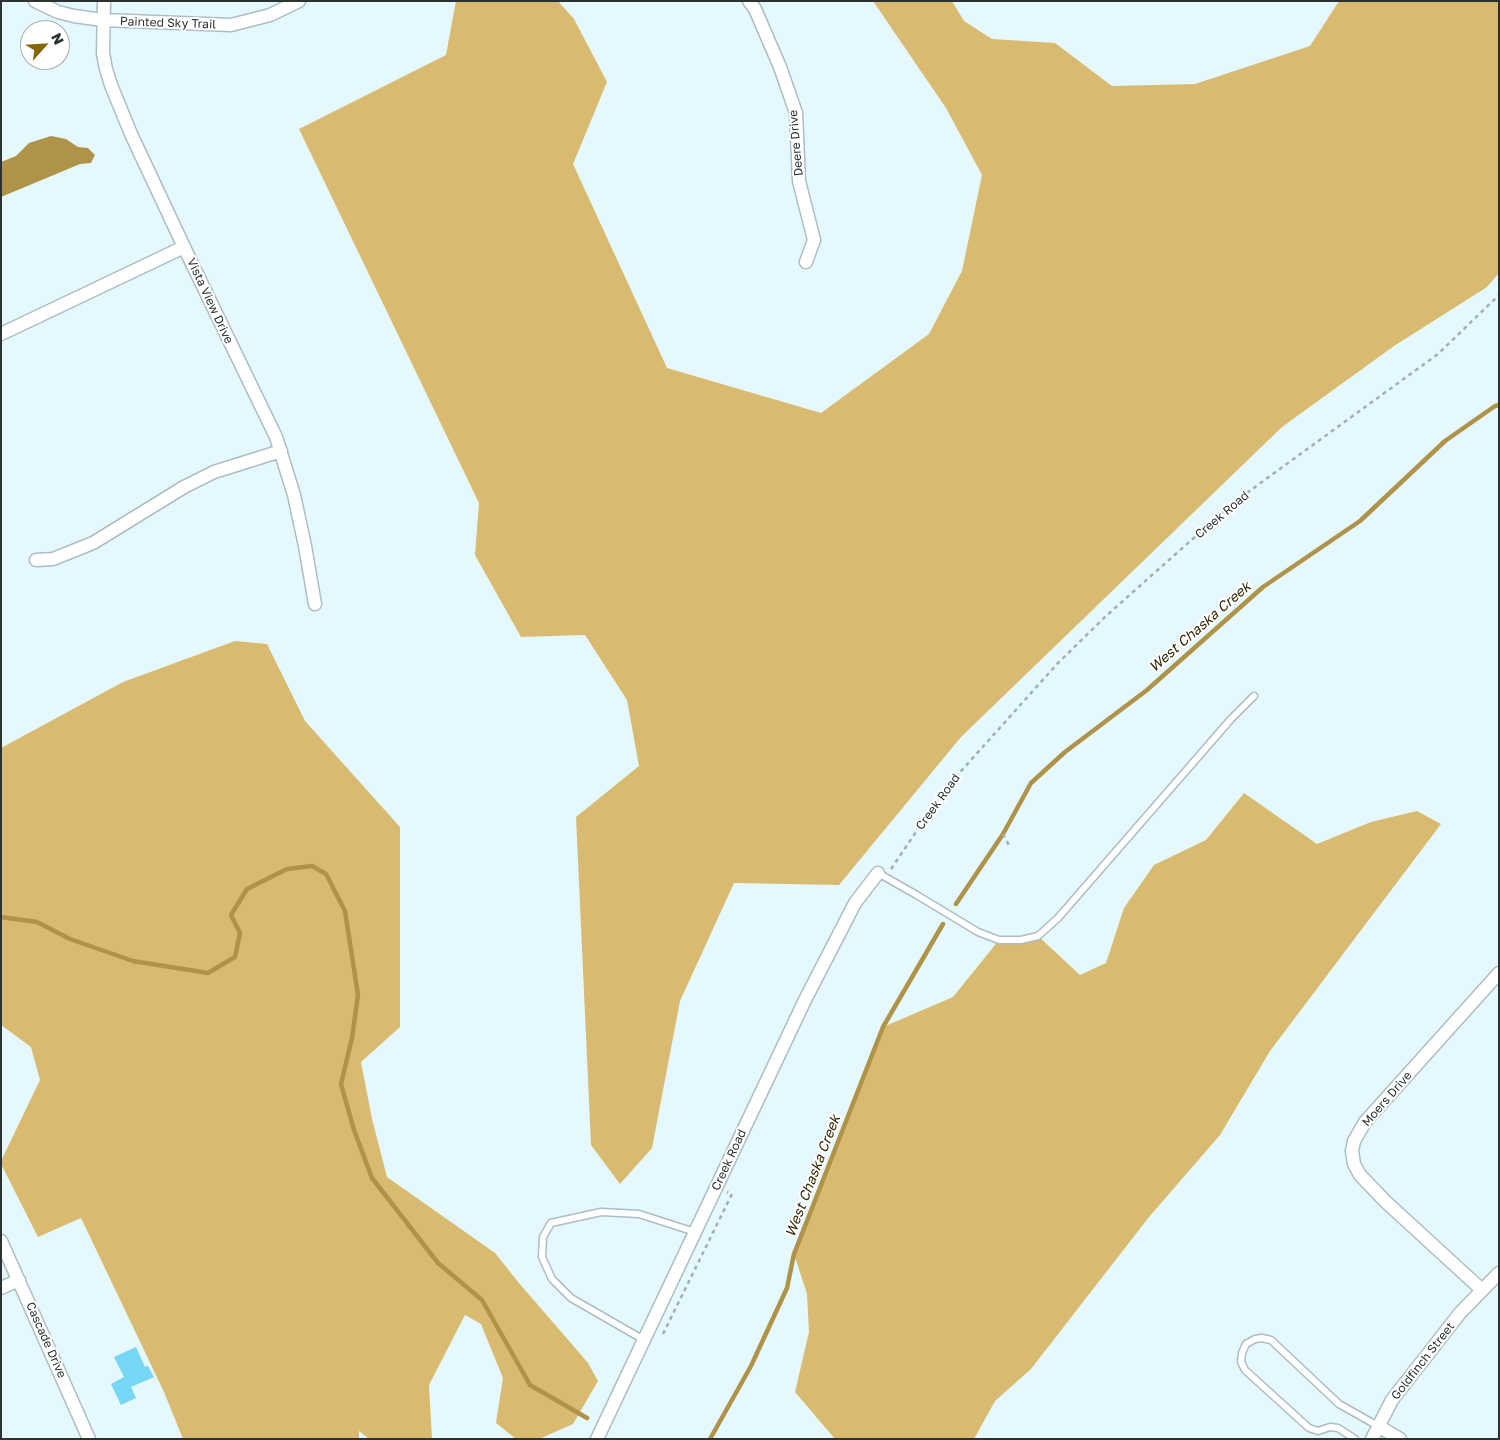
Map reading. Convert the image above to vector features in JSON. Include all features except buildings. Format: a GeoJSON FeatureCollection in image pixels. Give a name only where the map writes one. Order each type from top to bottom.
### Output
{"type":"FeatureCollection","features":[{"type":"Feature","properties":{"kind":"street","name":"Painted Sky Trail"},"geometry":{"type":"LineString","coordinates":[[35,1],[58,12],[102,20],[231,25],[270,15],[299,1]]}},
{"type":"Feature","properties":{"kind":"street","name":"Vista View Drive"},"geometry":{"type":"LineString","coordinates":[[104,1],[102,20],[103,53],[111,85],[184,247],[276,437],[294,495],[315,604]]}},
{"type":"Feature","properties":{"kind":"street","name":"Deere Drive"},"geometry":{"type":"LineString","coordinates":[[749,1],[755,9],[780,67],[796,113],[799,181],[814,240],[806,262]]}},
{"type":"Feature","properties":{"kind":"street"},"geometry":{"type":"LineString","coordinates":[[1,334],[184,247]]}},
{"type":"Feature","properties":{"kind":"street"},"geometry":{"type":"LineString","coordinates":[[36,560],[52,559],[94,543],[184,487],[214,472],[281,451]]}},
{"type":"Feature","properties":{"kind":"street","name":"Creek Road"},"geometry":{"type":"LineString","coordinates":[[596,1439],[805,1000],[855,903],[878,873]]}},
{"type":"Feature","properties":{"kind":"street","name":"Moers Drive"},"geometry":{"type":"LineString","coordinates":[[1482,1290],[1386,1202],[1360,1175],[1354,1164],[1352,1151],[1354,1140],[1365,1122],[1499,973]]}},
{"type":"Feature","properties":{"kind":"street","name":"Cascade Drive"},"geometry":{"type":"LineString","coordinates":[[1,1242],[89,1439]]}},
{"type":"Feature","properties":{"kind":"street","name":"Goldfinch Street"},"geometry":{"type":"LineString","coordinates":[[1372,1439],[1392,1400],[1460,1313],[1499,1273]]}},
{"type":"Feature","properties":{"kind":"street"},"geometry":{"type":"LineString","coordinates":[[1,1288],[18,1280]]}},
{"type":"Feature","properties":{"kind":"street"},"geometry":{"type":"LineString","coordinates":[[1378,1426],[1400,1439]]}},
{"type":"Feature","properties":{"kind":"lane"},"geometry":{"type":"LineString","coordinates":[[878,873],[978,932],[999,940],[1021,940],[1038,936],[1058,918],[1231,719],[1254,696]]}},
{"type":"Feature","properties":{"kind":"lane"},"geometry":{"type":"LineString","coordinates":[[644,1340],[571,1298],[552,1279],[542,1257],[543,1237],[551,1223],[601,1212],[639,1214],[695,1232]]}},
{"type":"Feature","properties":{"kind":"lane"},"geometry":{"type":"LineString","coordinates":[[1355,1439],[1338,1428],[1330,1427],[1318,1431],[1309,1428],[1245,1370],[1241,1362],[1246,1344],[1255,1339],[1271,1340],[1339,1404],[1378,1426]]}},
{"type":"Feature","properties":{"kind":"path","name":"Creek Road"},"geometry":{"type":"LineString","coordinates":[[878,873],[888,872],[945,789],[1058,663],[1106,616],[1234,503],[1438,354],[1499,295]]}},
{"type":"Feature","properties":{"kind":"path"},"geometry":{"type":"LineString","coordinates":[[1002,834],[1009,845]]}},
{"type":"Feature","properties":{"kind":"shaded area"},"geometry":{"type":"Polygon","coordinates":[[[456,1],[558,1],[574,19],[607,82],[573,164],[667,368],[821,413],[929,334],[962,271],[982,175],[946,108],[873,1],[952,1],[964,21],[992,39],[1055,43],[1112,86],[1195,84],[1310,46],[1339,1],[1499,1],[1499,273],[1487,287],[1394,346],[1282,427],[961,737],[839,885],[734,883],[680,1001],[652,1148],[620,1184],[591,1145],[576,817],[639,766],[627,700],[585,635],[521,637],[475,555],[479,503],[299,129],[446,55],[456,1]]]}},
{"type":"Feature","properties":{"kind":"shaded area"},"geometry":{"type":"Polygon","coordinates":[[[51,136],[66,139],[78,147],[88,148],[95,155],[91,163],[80,164],[1,197],[1,162],[16,156],[29,143],[51,136]]]}},
{"type":"Feature","properties":{"kind":"shaded area"},"geometry":{"type":"Polygon","coordinates":[[[235,641],[267,644],[305,721],[400,827],[400,1027],[361,1062],[372,1119],[387,1177],[495,1253],[588,1363],[598,1381],[573,1424],[539,1439],[516,1439],[496,1423],[503,1378],[481,1324],[465,1315],[429,1385],[432,1439],[369,1439],[359,1431],[359,1439],[183,1439],[164,1392],[81,1218],[38,1237],[1,1164],[40,1080],[31,1047],[1,1025],[1,748],[123,682],[235,641]]]}},
{"type":"Feature","properties":{"kind":"shaded area"},"geometry":{"type":"Polygon","coordinates":[[[1244,793],[1317,844],[1371,822],[1417,811],[1441,824],[1270,1051],[1220,1135],[1149,1217],[1031,1369],[995,1401],[974,1439],[835,1439],[795,1392],[809,1332],[807,1294],[794,1254],[883,1027],[953,997],[999,940],[1038,936],[1080,975],[1106,963],[1124,908],[1154,865],[1206,840],[1244,793]]]}},
{"type":"Feature","properties":{"kind":"waterway","name":"West Chaska Creek"},"geometry":{"type":"LineString","coordinates":[[956,904],[1003,834],[1031,783],[1065,752],[1147,690],[1263,587],[1360,521],[1445,441],[1499,405]]}},
{"type":"Feature","properties":{"kind":"waterway"},"geometry":{"type":"LineString","coordinates":[[1,917],[37,922],[70,939],[133,961],[208,973],[235,957],[240,933],[231,915],[247,889],[287,869],[312,866],[326,874],[345,911],[358,995],[352,1038],[341,1084],[354,1130],[372,1178],[438,1263],[482,1300],[530,1385],[587,1418]]}},
{"type":"Feature","properties":{"kind":"waterway","name":"West Chaska Creek"},"geometry":{"type":"LineString","coordinates":[[710,1439],[751,1366],[787,1288],[794,1254],[883,1027],[943,924]]}}]}
